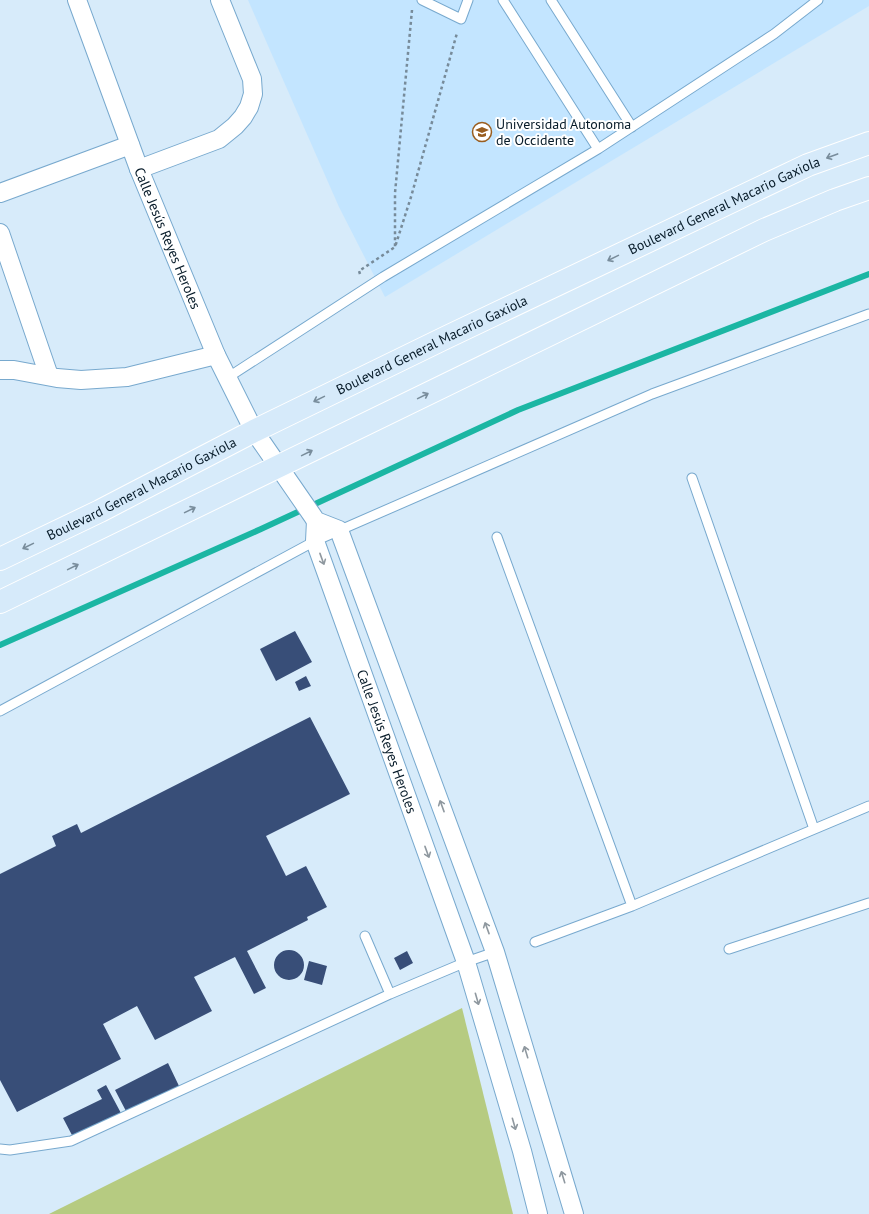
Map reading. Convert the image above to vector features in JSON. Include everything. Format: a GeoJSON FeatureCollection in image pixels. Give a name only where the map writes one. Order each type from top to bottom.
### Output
{"type":"FeatureCollection","features":[{"type":"Feature","properties":{"kind":"main road","name":"Boulevard General Macario Gaxiola"},"geometry":{"type":"LineString","coordinates":[[0,559],[100,511],[254,431],[447,337],[808,165],[869,142]]}},
{"type":"Feature","properties":{"kind":"main road"},"geometry":{"type":"LineString","coordinates":[[0,602],[764,230],[835,200],[869,188]]}},
{"type":"Feature","properties":{"kind":"street","name":"Calle Jesús Reyes Heroles"},"geometry":{"type":"LineString","coordinates":[[77,0],[139,169],[216,355],[254,431],[314,518],[315,540],[466,962],[522,1151],[538,1214]]}},
{"type":"Feature","properties":{"kind":"street"},"geometry":{"type":"LineString","coordinates":[[139,169],[219,139],[235,126],[249,107],[253,94],[252,79],[220,0]]}},
{"type":"Feature","properties":{"kind":"street"},"geometry":{"type":"LineString","coordinates":[[0,193],[130,145]]}},
{"type":"Feature","properties":{"kind":"street"},"geometry":{"type":"LineString","coordinates":[[0,233],[49,376]]}},
{"type":"Feature","properties":{"kind":"street"},"geometry":{"type":"LineString","coordinates":[[0,370],[14,370],[81,380],[126,377],[216,355]]}},
{"type":"Feature","properties":{"kind":"street"},"geometry":{"type":"LineString","coordinates":[[314,518],[339,530],[496,952],[574,1214]]}},
{"type":"Feature","properties":{"kind":"lane"},"geometry":{"type":"LineString","coordinates":[[422,0],[461,19],[468,0]]}},
{"type":"Feature","properties":{"kind":"lane"},"geometry":{"type":"LineString","coordinates":[[503,0],[598,149]]}},
{"type":"Feature","properties":{"kind":"lane"},"geometry":{"type":"LineString","coordinates":[[551,0],[632,127]]}},
{"type":"Feature","properties":{"kind":"lane"},"geometry":{"type":"LineString","coordinates":[[227,378],[383,277],[598,149],[774,34],[818,0]]}},
{"type":"Feature","properties":{"kind":"lane"},"geometry":{"type":"LineString","coordinates":[[0,711],[315,540],[652,394],[869,314]]}},
{"type":"Feature","properties":{"kind":"lane"},"geometry":{"type":"LineString","coordinates":[[692,478],[814,829]]}},
{"type":"Feature","properties":{"kind":"lane"},"geometry":{"type":"LineString","coordinates":[[497,537],[632,906]]}},
{"type":"Feature","properties":{"kind":"lane"},"geometry":{"type":"LineString","coordinates":[[535,942],[632,906],[869,806]]}},
{"type":"Feature","properties":{"kind":"lane"},"geometry":{"type":"LineString","coordinates":[[729,949],[869,903]]}},
{"type":"Feature","properties":{"kind":"lane"},"geometry":{"type":"LineString","coordinates":[[365,936],[390,994]]}},
{"type":"Feature","properties":{"kind":"lane"},"geometry":{"type":"LineString","coordinates":[[0,1149],[10,1150],[71,1141],[390,994],[466,962],[496,952]]}},
{"type":"Feature","properties":{"kind":"path"},"geometry":{"type":"LineString","coordinates":[[412,8],[396,193],[395,247],[411,197],[461,19]]}},
{"type":"Feature","properties":{"kind":"shaded area","name":"Universidad Autonoma de Occidente"},"geometry":{"type":"Polygon","coordinates":[[[248,0],[869,0],[869,6],[385,297],[339,207],[248,0]]]}},
{"type":"Feature","properties":{"kind":"green space"},"geometry":{"type":"Polygon","coordinates":[[[462,1008],[513,1214],[49,1214],[462,1008]]]}},
{"type":"Feature","properties":{"kind":"building"},"geometry":{"type":"Polygon","coordinates":[[[295,631],[312,662],[276,681],[260,649],[295,631]]]}},
{"type":"Feature","properties":{"kind":"building"},"geometry":{"type":"Polygon","coordinates":[[[306,676],[311,686],[299,691],[295,682],[306,676]]]}},
{"type":"Feature","properties":{"kind":"building"},"geometry":{"type":"Polygon","coordinates":[[[310,717],[350,794],[266,836],[286,876],[306,866],[327,907],[307,917],[308,920],[247,951],[266,988],[254,994],[235,957],[194,977],[212,1011],[155,1040],[137,1006],[103,1024],[121,1059],[17,1112],[0,1080],[0,874],[56,846],[52,836],[77,824],[81,833],[310,717]]]}},
{"type":"Feature","properties":{"kind":"building"},"geometry":{"type":"Polygon","coordinates":[[[289,950],[300,954],[304,965],[300,976],[289,980],[278,976],[274,965],[278,954],[289,950]]]}},
{"type":"Feature","properties":{"kind":"building"},"geometry":{"type":"Polygon","coordinates":[[[407,951],[413,963],[400,970],[394,958],[407,951]]]}},
{"type":"Feature","properties":{"kind":"building"},"geometry":{"type":"Polygon","coordinates":[[[309,961],[327,966],[322,985],[304,980],[309,961]]]}},
{"type":"Feature","properties":{"kind":"building"},"geometry":{"type":"Polygon","coordinates":[[[168,1063],[179,1086],[127,1113],[115,1090],[168,1063]]]}},
{"type":"Feature","properties":{"kind":"building"},"geometry":{"type":"Polygon","coordinates":[[[106,1085],[122,1115],[74,1139],[63,1118],[102,1099],[97,1090],[106,1085]]]}},
{"type":"Feature","properties":{"kind":"waterway"},"geometry":{"type":"LineString","coordinates":[[0,645],[261,529],[518,410],[869,274]]}},
{"type":"Feature","properties":{"kind":"place","name":"Universidad Autonoma de Occidente"},"geometry":{"type":"Point","coordinates":[482,132]}}]}
